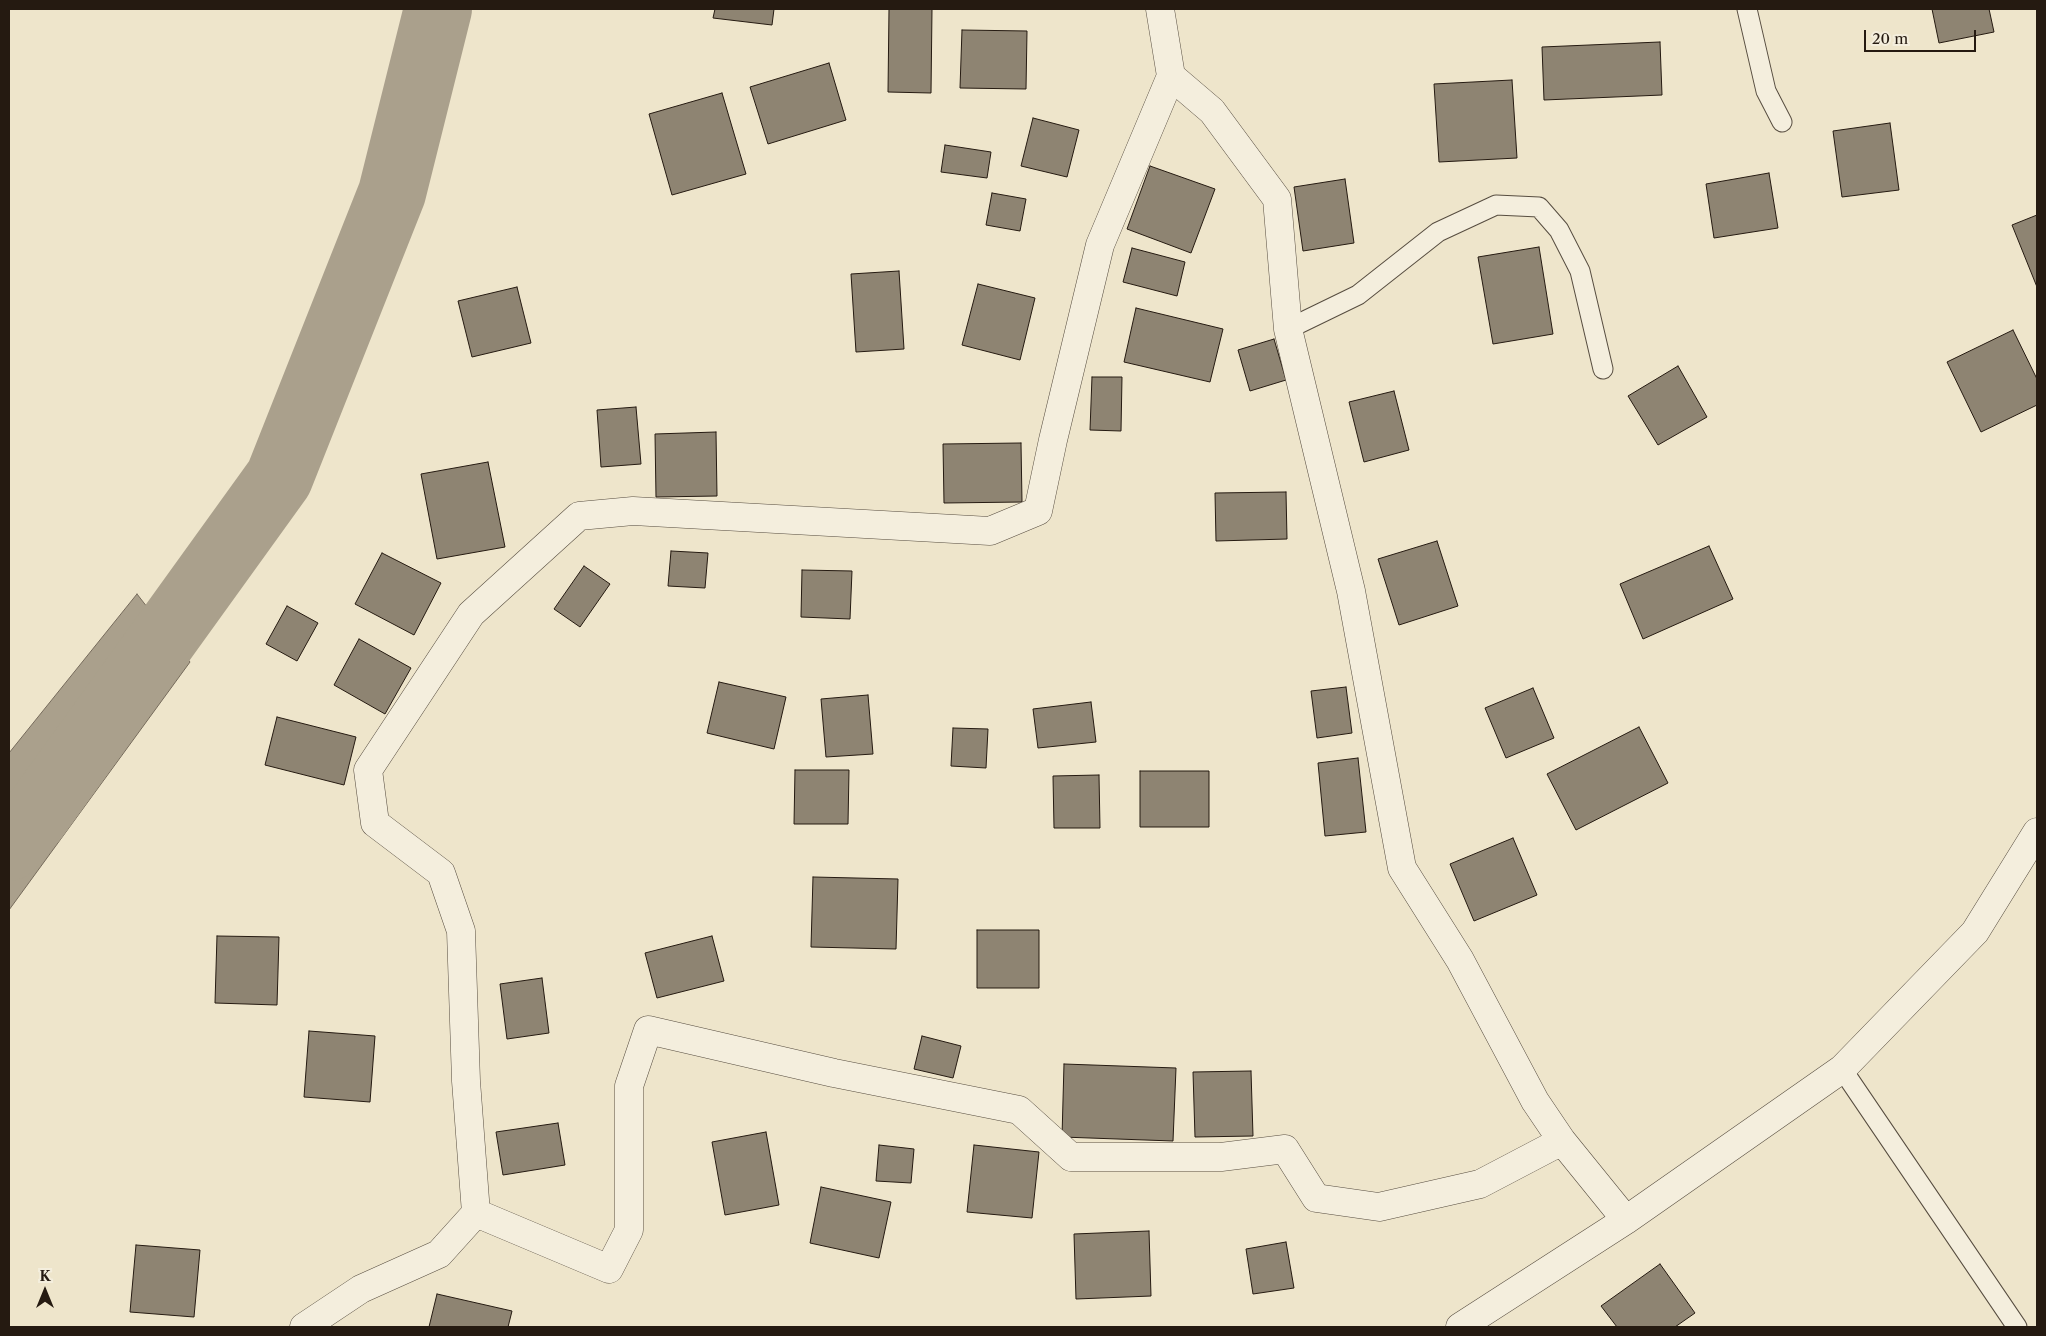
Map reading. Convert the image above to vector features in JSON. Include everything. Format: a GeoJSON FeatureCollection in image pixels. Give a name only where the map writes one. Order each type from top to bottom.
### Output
{"type":"FeatureCollection","features":[{"type":"Feature","properties":{"kind":"street"},"geometry":{"type":"LineString","coordinates":[[304,1327],[361,1290],[439,1254],[476,1213],[466,1081],[462,931],[441,873],[375,822],[368,770],[472,614],[579,516],[633,511],[990,532],[1038,511],[1053,440],[1100,245],[1171,76],[1160,9]]}},
{"type":"Feature","properties":{"kind":"street"},"geometry":{"type":"LineString","coordinates":[[1171,76],[1212,111],[1277,199],[1288,330],[1351,591],[1402,868],[1460,960],[1535,1101],[1562,1141],[1626,1220]]}},
{"type":"Feature","properties":{"kind":"street"},"geometry":{"type":"LineString","coordinates":[[1460,1327],[1626,1220],[1842,1069],[1975,932],[2037,832]]}},
{"type":"Feature","properties":{"kind":"street"},"geometry":{"type":"LineString","coordinates":[[476,1213],[609,1269],[629,1230],[629,1086],[648,1030],[834,1072],[1019,1110],[1071,1157],[1221,1157],[1285,1149],[1316,1198],[1379,1206],[1480,1184],[1562,1141]]}},
{"type":"Feature","properties":{"kind":"lane"},"geometry":{"type":"LineString","coordinates":[[1747,9],[1766,91],[1782,122]]}},
{"type":"Feature","properties":{"kind":"lane"},"geometry":{"type":"LineString","coordinates":[[1288,330],[1358,295],[1438,232],[1496,205],[1539,207],[1559,230],[1580,271],[1603,369]]}},
{"type":"Feature","properties":{"kind":"lane"},"geometry":{"type":"LineString","coordinates":[[1842,1069],[2016,1327]]}},
{"type":"Feature","properties":{"kind":"shaded area"},"geometry":{"type":"Polygon","coordinates":[[[137,594],[190,662],[9,910],[9,753],[137,594]]]}},
{"type":"Feature","properties":{"kind":"building"},"geometry":{"type":"Polygon","coordinates":[[[715,9],[774,9],[772,25],[713,18],[715,9]]]}},
{"type":"Feature","properties":{"kind":"building"},"geometry":{"type":"Polygon","coordinates":[[[889,9],[932,9],[931,93],[888,92],[889,9]]]}},
{"type":"Feature","properties":{"kind":"building"},"geometry":{"type":"Polygon","coordinates":[[[1932,9],[1989,9],[1994,32],[1939,43],[1932,9]]]}},
{"type":"Feature","properties":{"kind":"building"},"geometry":{"type":"Polygon","coordinates":[[[962,30],[1027,31],[1026,89],[960,88],[962,30]]]}},
{"type":"Feature","properties":{"kind":"building"},"geometry":{"type":"Polygon","coordinates":[[[1660,42],[1662,95],[1544,100],[1542,47],[1660,42]]]}},
{"type":"Feature","properties":{"kind":"building"},"geometry":{"type":"Polygon","coordinates":[[[829,63],[846,120],[768,144],[750,87],[829,63]]]}},
{"type":"Feature","properties":{"kind":"building"},"geometry":{"type":"Polygon","coordinates":[[[1512,80],[1517,158],[1439,162],[1434,84],[1512,80]]]}},
{"type":"Feature","properties":{"kind":"building"},"geometry":{"type":"Polygon","coordinates":[[[722,93],[746,174],[672,195],[649,114],[722,93]]]}},
{"type":"Feature","properties":{"kind":"building"},"geometry":{"type":"Polygon","coordinates":[[[1033,118],[1079,130],[1067,177],[1021,166],[1033,118]]]}},
{"type":"Feature","properties":{"kind":"building"},"geometry":{"type":"Polygon","coordinates":[[[1890,123],[1899,190],[1842,197],[1833,131],[1890,123]]]}},
{"type":"Feature","properties":{"kind":"building"},"geometry":{"type":"Polygon","coordinates":[[[945,145],[991,152],[987,178],[941,172],[945,145]]]}},
{"type":"Feature","properties":{"kind":"building"},"geometry":{"type":"Polygon","coordinates":[[[1150,166],[1215,189],[1191,253],[1127,229],[1150,166]]]}},
{"type":"Feature","properties":{"kind":"building"},"geometry":{"type":"Polygon","coordinates":[[[1769,173],[1778,228],[1714,238],[1706,184],[1769,173]]]}},
{"type":"Feature","properties":{"kind":"building"},"geometry":{"type":"Polygon","coordinates":[[[1345,179],[1354,243],[1303,251],[1294,187],[1345,179]]]}},
{"type":"Feature","properties":{"kind":"building"},"geometry":{"type":"Polygon","coordinates":[[[992,193],[1026,199],[1020,231],[986,225],[992,193]]]}},
{"type":"Feature","properties":{"kind":"building"},"geometry":{"type":"Polygon","coordinates":[[[2037,215],[2037,287],[2012,225],[2037,215]]]}},
{"type":"Feature","properties":{"kind":"building"},"geometry":{"type":"Polygon","coordinates":[[[1539,247],[1553,334],[1493,344],[1478,257],[1539,247]]]}},
{"type":"Feature","properties":{"kind":"building"},"geometry":{"type":"Polygon","coordinates":[[[1132,248],[1185,262],[1177,296],[1123,282],[1132,248]]]}},
{"type":"Feature","properties":{"kind":"building"},"geometry":{"type":"Polygon","coordinates":[[[899,271],[904,349],[856,352],[851,274],[899,271]]]}},
{"type":"Feature","properties":{"kind":"building"},"geometry":{"type":"Polygon","coordinates":[[[978,284],[1035,298],[1020,360],[962,345],[978,284]]]}},
{"type":"Feature","properties":{"kind":"building"},"geometry":{"type":"Polygon","coordinates":[[[517,287],[531,343],[472,357],[458,301],[517,287]]]}},
{"type":"Feature","properties":{"kind":"building"},"geometry":{"type":"Polygon","coordinates":[[[1136,308],[1223,329],[1210,382],[1124,362],[1136,308]]]}},
{"type":"Feature","properties":{"kind":"building"},"geometry":{"type":"Polygon","coordinates":[[[2013,330],[2037,379],[2037,405],[1981,432],[1947,362],[2013,330]]]}},
{"type":"Feature","properties":{"kind":"building"},"geometry":{"type":"Polygon","coordinates":[[[1274,339],[1286,380],[1250,391],[1238,350],[1274,339]]]}},
{"type":"Feature","properties":{"kind":"building"},"geometry":{"type":"Polygon","coordinates":[[[1678,366],[1707,417],[1658,445],[1628,396],[1678,366]]]}},
{"type":"Feature","properties":{"kind":"building"},"geometry":{"type":"Polygon","coordinates":[[[1092,377],[1122,377],[1121,431],[1090,430],[1092,377]]]}},
{"type":"Feature","properties":{"kind":"building"},"geometry":{"type":"Polygon","coordinates":[[[1394,391],[1409,450],[1364,462],[1349,402],[1394,391]]]}},
{"type":"Feature","properties":{"kind":"building"},"geometry":{"type":"Polygon","coordinates":[[[636,407],[641,464],[601,467],[597,410],[636,407]]]}},
{"type":"Feature","properties":{"kind":"building"},"geometry":{"type":"Polygon","coordinates":[[[716,432],[717,496],[656,497],[655,434],[716,432]]]}},
{"type":"Feature","properties":{"kind":"building"},"geometry":{"type":"Polygon","coordinates":[[[1021,443],[1022,502],[944,503],[943,444],[1021,443]]]}},
{"type":"Feature","properties":{"kind":"building"},"geometry":{"type":"Polygon","coordinates":[[[488,462],[505,547],[437,559],[421,474],[488,462]]]}},
{"type":"Feature","properties":{"kind":"building"},"geometry":{"type":"Polygon","coordinates":[[[1286,492],[1287,539],[1216,541],[1215,493],[1286,492]]]}},
{"type":"Feature","properties":{"kind":"building"},"geometry":{"type":"Polygon","coordinates":[[[1437,541],[1458,606],[1399,625],[1378,559],[1437,541]]]}},
{"type":"Feature","properties":{"kind":"building"},"geometry":{"type":"Polygon","coordinates":[[[1709,546],[1733,599],[1643,639],[1620,584],[1709,546]]]}},
{"type":"Feature","properties":{"kind":"building"},"geometry":{"type":"Polygon","coordinates":[[[671,551],[708,553],[705,588],[668,586],[671,551]]]}},
{"type":"Feature","properties":{"kind":"building"},"geometry":{"type":"Polygon","coordinates":[[[382,553],[441,583],[414,635],[355,604],[382,553]]]}},
{"type":"Feature","properties":{"kind":"building"},"geometry":{"type":"Polygon","coordinates":[[[584,566],[610,584],[580,627],[554,609],[584,566]]]}},
{"type":"Feature","properties":{"kind":"building"},"geometry":{"type":"Polygon","coordinates":[[[802,570],[852,571],[850,619],[801,617],[802,570]]]}},
{"type":"Feature","properties":{"kind":"building"},"geometry":{"type":"Polygon","coordinates":[[[287,606],[318,623],[297,661],[266,644],[287,606]]]}},
{"type":"Feature","properties":{"kind":"building"},"geometry":{"type":"Polygon","coordinates":[[[359,639],[411,668],[385,714],[334,685],[359,639]]]}},
{"type":"Feature","properties":{"kind":"building"},"geometry":{"type":"Polygon","coordinates":[[[719,682],[786,697],[774,749],[707,733],[719,682]]]}},
{"type":"Feature","properties":{"kind":"building"},"geometry":{"type":"Polygon","coordinates":[[[1346,687],[1352,733],[1317,738],[1311,691],[1346,687]]]}},
{"type":"Feature","properties":{"kind":"building"},"geometry":{"type":"Polygon","coordinates":[[[1533,688],[1554,738],[1506,758],[1485,708],[1533,688]]]}},
{"type":"Feature","properties":{"kind":"building"},"geometry":{"type":"Polygon","coordinates":[[[868,695],[873,754],[826,757],[821,699],[868,695]]]}},
{"type":"Feature","properties":{"kind":"building"},"geometry":{"type":"Polygon","coordinates":[[[1091,702],[1096,742],[1038,748],[1033,709],[1091,702]]]}},
{"type":"Feature","properties":{"kind":"building"},"geometry":{"type":"Polygon","coordinates":[[[277,717],[356,737],[344,785],[265,765],[277,717]]]}},
{"type":"Feature","properties":{"kind":"building"},"geometry":{"type":"Polygon","coordinates":[[[1639,727],[1668,783],[1576,830],[1547,774],[1639,727]]]}},
{"type":"Feature","properties":{"kind":"building"},"geometry":{"type":"Polygon","coordinates":[[[953,728],[988,729],[986,768],[951,766],[953,728]]]}},
{"type":"Feature","properties":{"kind":"building"},"geometry":{"type":"Polygon","coordinates":[[[1358,758],[1366,832],[1325,836],[1318,763],[1358,758]]]}},
{"type":"Feature","properties":{"kind":"building"},"geometry":{"type":"Polygon","coordinates":[[[795,770],[849,770],[848,824],[794,824],[795,770]]]}},
{"type":"Feature","properties":{"kind":"building"},"geometry":{"type":"Polygon","coordinates":[[[1140,771],[1209,771],[1209,827],[1140,827],[1140,771]]]}},
{"type":"Feature","properties":{"kind":"building"},"geometry":{"type":"Polygon","coordinates":[[[1099,775],[1100,828],[1054,828],[1053,776],[1099,775]]]}},
{"type":"Feature","properties":{"kind":"building"},"geometry":{"type":"Polygon","coordinates":[[[1513,838],[1537,895],[1474,921],[1450,864],[1513,838]]]}},
{"type":"Feature","properties":{"kind":"building"},"geometry":{"type":"Polygon","coordinates":[[[813,877],[898,879],[896,949],[811,947],[813,877]]]}},
{"type":"Feature","properties":{"kind":"building"},"geometry":{"type":"Polygon","coordinates":[[[977,930],[1039,930],[1039,988],[977,988],[977,930]]]}},
{"type":"Feature","properties":{"kind":"building"},"geometry":{"type":"Polygon","coordinates":[[[217,936],[279,937],[277,1005],[215,1003],[217,936]]]}},
{"type":"Feature","properties":{"kind":"building"},"geometry":{"type":"Polygon","coordinates":[[[712,936],[724,981],[657,998],[645,953],[712,936]]]}},
{"type":"Feature","properties":{"kind":"building"},"geometry":{"type":"Polygon","coordinates":[[[542,978],[549,1033],[507,1039],[500,984],[542,978]]]}},
{"type":"Feature","properties":{"kind":"building"},"geometry":{"type":"Polygon","coordinates":[[[309,1031],[375,1036],[370,1102],[304,1097],[309,1031]]]}},
{"type":"Feature","properties":{"kind":"building"},"geometry":{"type":"Polygon","coordinates":[[[922,1036],[961,1046],[953,1078],[914,1069],[922,1036]]]}},
{"type":"Feature","properties":{"kind":"building"},"geometry":{"type":"Polygon","coordinates":[[[1064,1064],[1176,1068],[1173,1141],[1062,1137],[1064,1064]]]}},
{"type":"Feature","properties":{"kind":"building"},"geometry":{"type":"Polygon","coordinates":[[[1251,1071],[1253,1136],[1195,1137],[1193,1072],[1251,1071]]]}},
{"type":"Feature","properties":{"kind":"building"},"geometry":{"type":"Polygon","coordinates":[[[558,1123],[565,1165],[503,1175],[496,1132],[558,1123]]]}},
{"type":"Feature","properties":{"kind":"building"},"geometry":{"type":"Polygon","coordinates":[[[766,1132],[779,1205],[725,1215],[712,1142],[766,1132]]]}},
{"type":"Feature","properties":{"kind":"building"},"geometry":{"type":"Polygon","coordinates":[[[879,1145],[914,1149],[911,1183],[876,1181],[879,1145]]]}},
{"type":"Feature","properties":{"kind":"building"},"geometry":{"type":"Polygon","coordinates":[[[974,1145],[1039,1152],[1032,1218],[967,1212],[974,1145]]]}},
{"type":"Feature","properties":{"kind":"building"},"geometry":{"type":"Polygon","coordinates":[[[821,1187],[891,1202],[879,1258],[810,1243],[821,1187]]]}},
{"type":"Feature","properties":{"kind":"building"},"geometry":{"type":"Polygon","coordinates":[[[1149,1231],[1151,1296],[1076,1299],[1074,1234],[1149,1231]]]}},
{"type":"Feature","properties":{"kind":"building"},"geometry":{"type":"Polygon","coordinates":[[[1286,1242],[1294,1288],[1253,1294],[1246,1249],[1286,1242]]]}},
{"type":"Feature","properties":{"kind":"building"},"geometry":{"type":"Polygon","coordinates":[[[136,1245],[200,1250],[194,1317],[130,1312],[136,1245]]]}},
{"type":"Feature","properties":{"kind":"building"},"geometry":{"type":"Polygon","coordinates":[[[1660,1264],[1695,1313],[1675,1327],[1617,1327],[1601,1306],[1660,1264]]]}},
{"type":"Feature","properties":{"kind":"building"},"geometry":{"type":"Polygon","coordinates":[[[437,1294],[512,1311],[508,1327],[429,1327],[437,1294]]]}},
{"type":"Feature","properties":{"kind":"waterway"},"geometry":{"type":"LineString","coordinates":[[9,847],[34,818],[279,478],[392,193],[438,9]]}}]}
